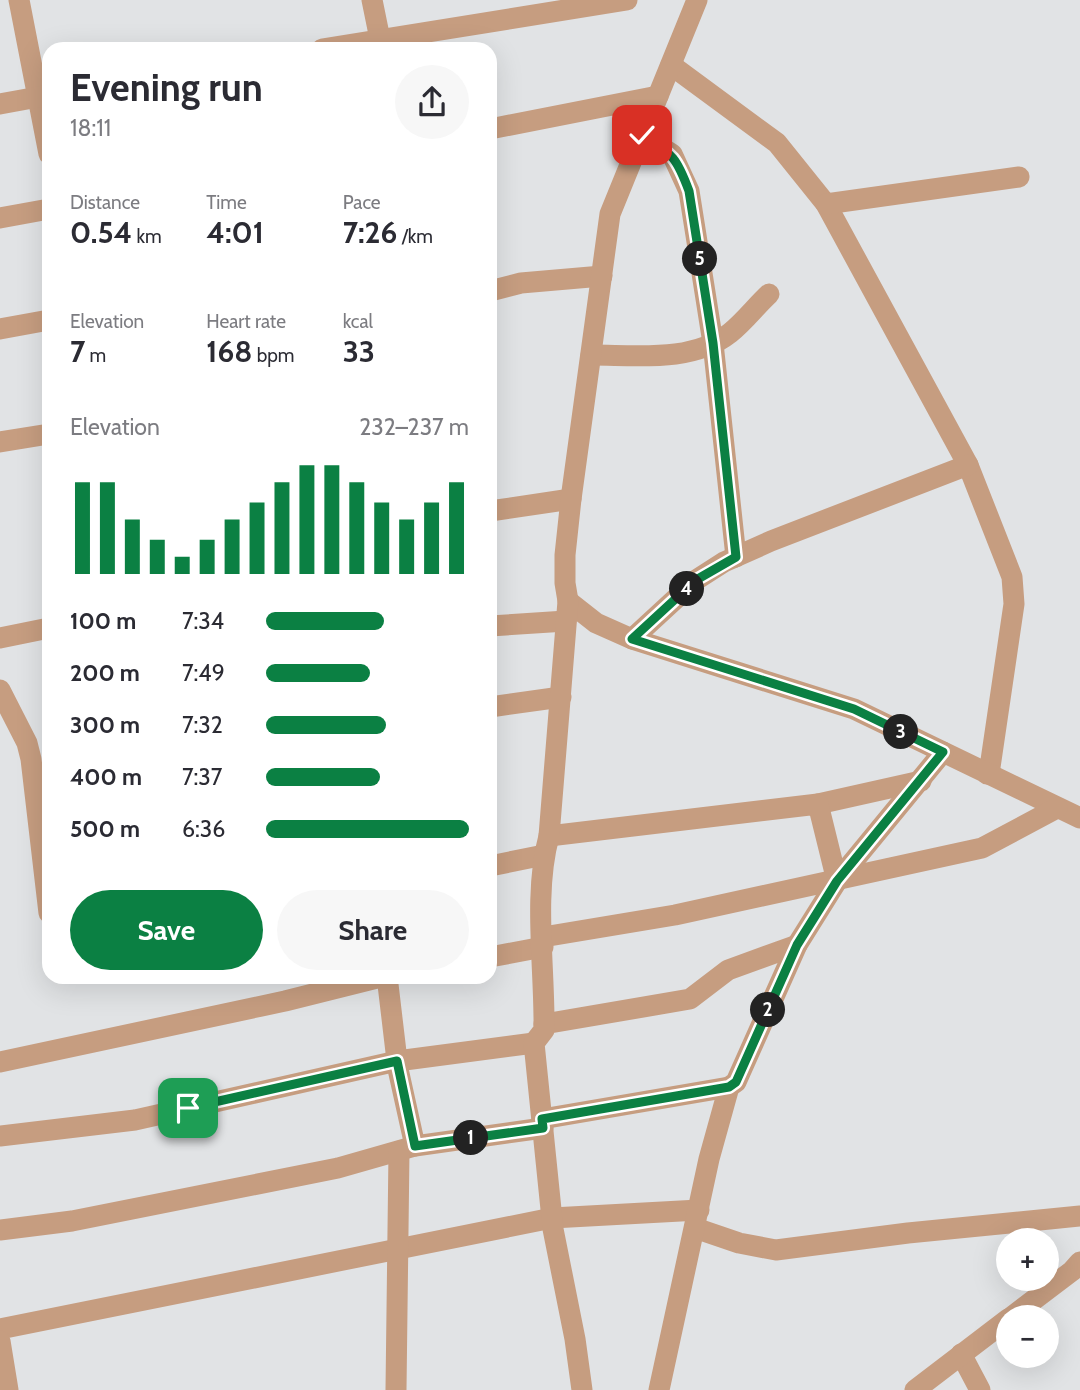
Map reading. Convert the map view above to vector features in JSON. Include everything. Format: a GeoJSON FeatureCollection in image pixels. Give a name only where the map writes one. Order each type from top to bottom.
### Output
{"type":"FeatureCollection","features":[{"type":"Feature","properties":{"kind":"street"},"geometry":{"type":"LineString","coordinates":[[19,0],[42,92]]}},
{"type":"Feature","properties":{"kind":"street"},"geometry":{"type":"LineString","coordinates":[[372,0],[381,42]]}},
{"type":"Feature","properties":{"kind":"street"},"geometry":{"type":"LineString","coordinates":[[392,42],[626,0]]}},
{"type":"Feature","properties":{"kind":"street"},"geometry":{"type":"LineString","coordinates":[[582,1390],[552,1218],[534,1043],[544,1030],[543,942],[547,845],[567,611],[565,555],[610,214],[697,0]]}},
{"type":"Feature","properties":{"kind":"street"},"geometry":{"type":"LineString","coordinates":[[671,65],[777,143],[826,204],[968,465],[1008,565],[1014,589],[1014,604],[987,774]]}},
{"type":"Feature","properties":{"kind":"street"},"geometry":{"type":"LineString","coordinates":[[0,104],[42,96]]}},
{"type":"Feature","properties":{"kind":"street"},"geometry":{"type":"LineString","coordinates":[[497,128],[658,96]]}},
{"type":"Feature","properties":{"kind":"street"},"geometry":{"type":"LineString","coordinates":[[642,135],[672,154],[689,191],[713,343],[736,557]]}},
{"type":"Feature","properties":{"kind":"street"},"geometry":{"type":"LineString","coordinates":[[826,204],[1019,177]]}},
{"type":"Feature","properties":{"kind":"street"},"geometry":{"type":"LineString","coordinates":[[0,218],[42,210]]}},
{"type":"Feature","properties":{"kind":"street"},"geometry":{"type":"LineString","coordinates":[[497,288],[521,282],[602,276]]}},
{"type":"Feature","properties":{"kind":"street"},"geometry":{"type":"LineString","coordinates":[[591,355],[672,356],[713,343],[730,333],[769,294]]}},
{"type":"Feature","properties":{"kind":"street"},"geometry":{"type":"LineString","coordinates":[[0,328],[42,321]]}},
{"type":"Feature","properties":{"kind":"street"},"geometry":{"type":"LineString","coordinates":[[0,442],[42,435]]}},
{"type":"Feature","properties":{"kind":"street"},"geometry":{"type":"LineString","coordinates":[[632,639],[696,580],[736,557],[968,465]]}},
{"type":"Feature","properties":{"kind":"street"},"geometry":{"type":"LineString","coordinates":[[497,510],[571,499]]}},
{"type":"Feature","properties":{"kind":"street"},"geometry":{"type":"LineString","coordinates":[[497,625],[567,611],[632,639],[854,709],[1080,818]]}},
{"type":"Feature","properties":{"kind":"street"},"geometry":{"type":"LineString","coordinates":[[0,638],[42,629]]}},
{"type":"Feature","properties":{"kind":"street"},"geometry":{"type":"LineString","coordinates":[[0,690],[27,743],[42,853]]}},
{"type":"Feature","properties":{"kind":"street"},"geometry":{"type":"LineString","coordinates":[[497,705],[561,697]]}},
{"type":"Feature","properties":{"kind":"street"},"geometry":{"type":"LineString","coordinates":[[0,1230],[72,1221],[338,1168],[407,1149],[729,1087],[736,1082],[797,945],[837,881],[943,752]]}},
{"type":"Feature","properties":{"kind":"street"},"geometry":{"type":"LineString","coordinates":[[497,863],[547,845],[818,804],[921,781]]}},
{"type":"Feature","properties":{"kind":"street"},"geometry":{"type":"LineString","coordinates":[[818,804],[837,881]]}},
{"type":"Feature","properties":{"kind":"street"},"geometry":{"type":"LineString","coordinates":[[497,955],[543,942],[982,848],[1057,808]]}},
{"type":"Feature","properties":{"kind":"street"},"geometry":{"type":"LineString","coordinates":[[544,1024],[690,999],[728,970],[797,945]]}},
{"type":"Feature","properties":{"kind":"street"},"geometry":{"type":"LineString","coordinates":[[0,1062],[354,984]]}},
{"type":"Feature","properties":{"kind":"street"},"geometry":{"type":"LineString","coordinates":[[387,984],[407,1149],[397,1249],[396,1390]]}},
{"type":"Feature","properties":{"kind":"street"},"geometry":{"type":"LineString","coordinates":[[0,1136],[135,1120],[397,1061],[534,1043]]}},
{"type":"Feature","properties":{"kind":"street"},"geometry":{"type":"LineString","coordinates":[[659,1390],[709,1159],[729,1087]]}},
{"type":"Feature","properties":{"kind":"street"},"geometry":{"type":"LineString","coordinates":[[0,1329],[552,1218],[697,1219],[739,1243],[776,1250],[908,1233],[1080,1216]]}},
{"type":"Feature","properties":{"kind":"street"},"geometry":{"type":"LineString","coordinates":[[1026,1305],[1080,1262]]}},
{"type":"Feature","properties":{"kind":"street"},"geometry":{"type":"LineString","coordinates":[[915,1390],[996,1328]]}},
{"type":"Feature","properties":{"kind":"street"},"geometry":{"type":"LineString","coordinates":[[0,1341],[8,1390]]}},
{"type":"Feature","properties":{"kind":"street"},"geometry":{"type":"LineString","coordinates":[[961,1354],[980,1390]]}},
{"type":"Feature","properties":{"kind":"route"},"geometry":{"type":"LineString","coordinates":[[188,1108],[397,1061],[415,1146],[543,1128],[542,1119],[729,1087],[736,1082],[797,945],[837,881],[943,752],[854,709],[632,639],[696,580],[736,557],[713,343],[689,191],[672,154],[642,135]]}}]}
